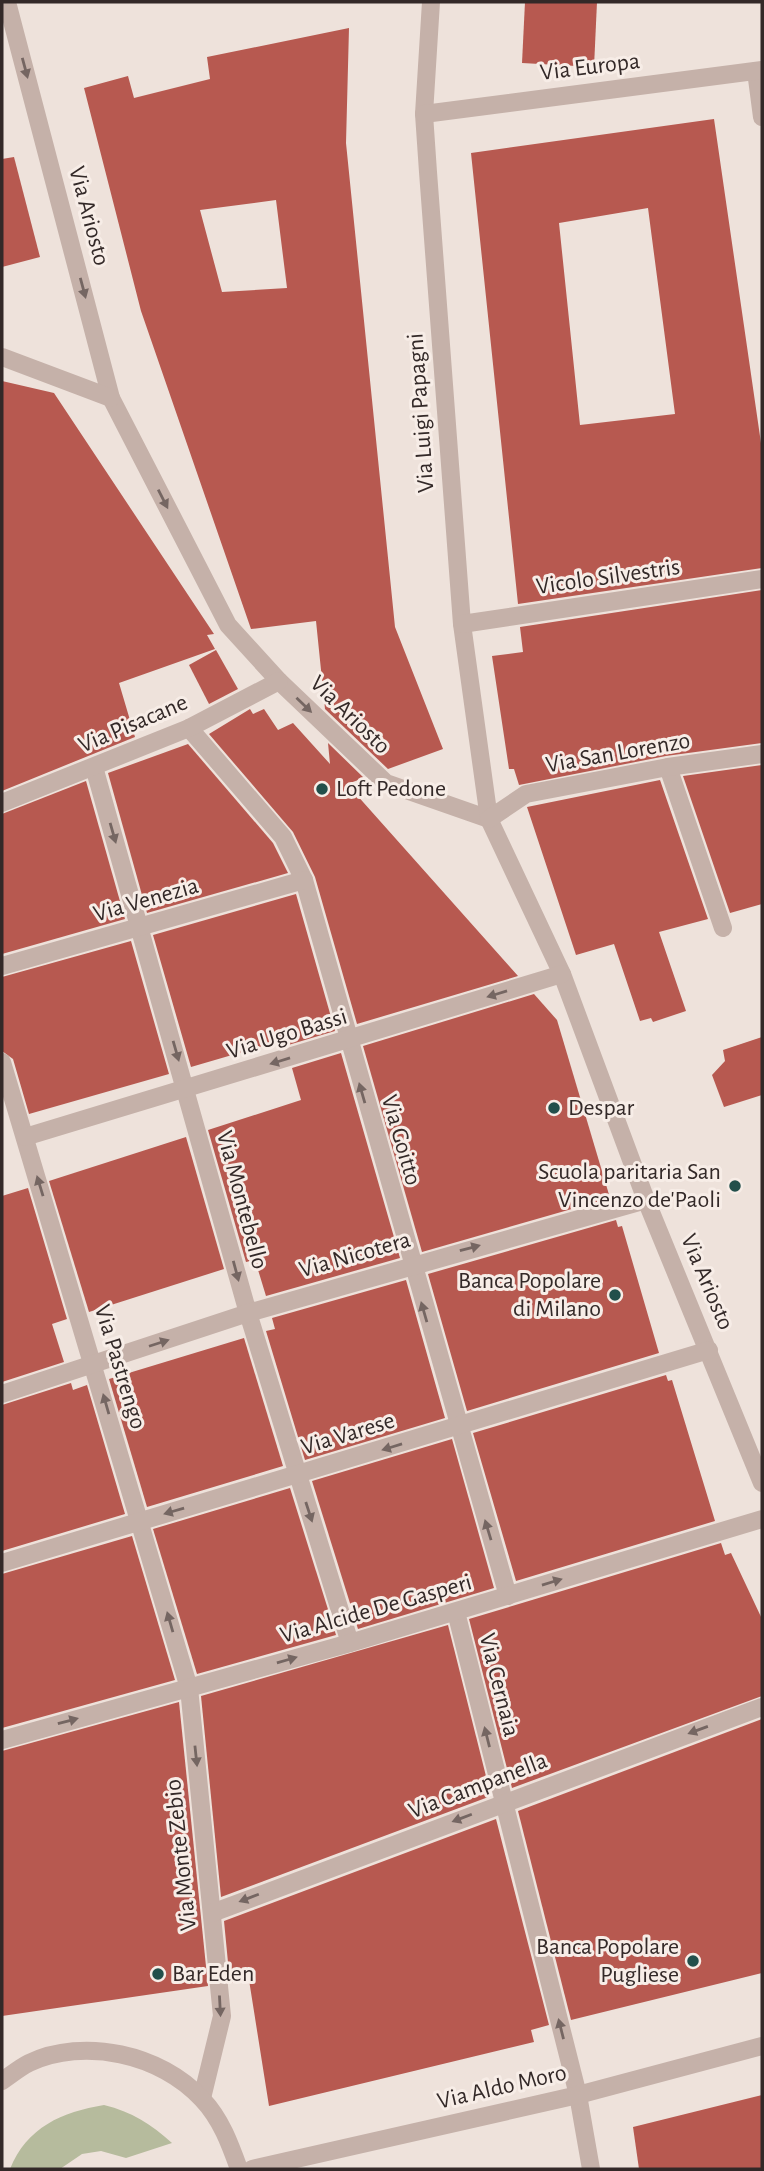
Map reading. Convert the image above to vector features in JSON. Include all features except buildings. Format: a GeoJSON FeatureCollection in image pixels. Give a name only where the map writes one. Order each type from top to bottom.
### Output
{"type":"FeatureCollection","features":[{"type":"Feature","properties":{"kind":"street","name":"Via Ariosto"},"geometry":{"type":"LineString","coordinates":[[7,2],[111,398],[228,625],[279,681],[386,783],[489,819],[562,974],[646,1200],[762,1483]]}},
{"type":"Feature","properties":{"kind":"street","name":"Via Luigi Papagni"},"geometry":{"type":"LineString","coordinates":[[430,2],[424,114],[461,624],[489,819]]}},
{"type":"Feature","properties":{"kind":"street"},"geometry":{"type":"LineString","coordinates":[[759,70],[762,117]]}},
{"type":"Feature","properties":{"kind":"street","name":"Via Europa"},"geometry":{"type":"LineString","coordinates":[[424,114],[759,70]]}},
{"type":"Feature","properties":{"kind":"street"},"geometry":{"type":"LineString","coordinates":[[2,357],[111,398]]}},
{"type":"Feature","properties":{"kind":"street","name":"Vicolo Silvestris"},"geometry":{"type":"LineString","coordinates":[[461,624],[762,579]]}},
{"type":"Feature","properties":{"kind":"street","name":"Via Pisacane"},"geometry":{"type":"LineString","coordinates":[[2,803],[189,728],[279,681]]}},
{"type":"Feature","properties":{"kind":"street","name":"Via Goitto"},"geometry":{"type":"LineString","coordinates":[[189,728],[283,836],[304,880],[457,1426],[508,1596]]}},
{"type":"Feature","properties":{"kind":"street","name":"Via San Lorenzo"},"geometry":{"type":"LineString","coordinates":[[489,819],[526,794],[668,767],[762,754]]}},
{"type":"Feature","properties":{"kind":"street","name":"Via Montebello"},"geometry":{"type":"LineString","coordinates":[[94,767],[248,1313],[350,1643]]}},
{"type":"Feature","properties":{"kind":"street"},"geometry":{"type":"LineString","coordinates":[[668,767],[723,928]]}},
{"type":"Feature","properties":{"kind":"street","name":"Via Venezia"},"geometry":{"type":"LineString","coordinates":[[2,966],[304,880]]}},
{"type":"Feature","properties":{"kind":"street","name":"Via Ugo Bassi"},"geometry":{"type":"LineString","coordinates":[[25,1137],[562,974]]}},
{"type":"Feature","properties":{"kind":"street","name":"Via Pastrengo"},"geometry":{"type":"LineString","coordinates":[[2,1062],[189,1688]]}},
{"type":"Feature","properties":{"kind":"street","name":"Via Nicotera"},"geometry":{"type":"LineString","coordinates":[[2,1394],[248,1313],[411,1264],[646,1200]]}},
{"type":"Feature","properties":{"kind":"street","name":"Via Varese"},"geometry":{"type":"LineString","coordinates":[[2,1563],[709,1350]]}},
{"type":"Feature","properties":{"kind":"street","name":"Via Alcide De Gasperi"},"geometry":{"type":"LineString","coordinates":[[2,1740],[350,1643],[762,1519]]}},
{"type":"Feature","properties":{"kind":"street","name":"Via Cernaia"},"geometry":{"type":"LineString","coordinates":[[456,1612],[578,2095],[591,2169]]}},
{"type":"Feature","properties":{"kind":"street","name":"Via Monte Zebio"},"geometry":{"type":"LineString","coordinates":[[189,1688],[222,2016],[202,2098]]}},
{"type":"Feature","properties":{"kind":"street","name":"Via Campanella"},"geometry":{"type":"LineString","coordinates":[[212,1913],[762,1707]]}},
{"type":"Feature","properties":{"kind":"street","name":"Via Aldo Moro"},"geometry":{"type":"LineString","coordinates":[[252,2169],[578,2095],[762,2046]]}},
{"type":"Feature","properties":{"kind":"street"},"geometry":{"type":"LineString","coordinates":[[2,2081],[30,2063],[75,2051],[121,2053],[165,2070],[202,2098],[226,2133],[239,2169]]}},
{"type":"Feature","properties":{"kind":"green space"},"geometry":{"type":"Polygon","coordinates":[[[104,2105],[141,2120],[172,2143],[126,2158],[101,2151],[82,2154],[60,2169],[10,2169],[17,2154],[36,2132],[60,2117],[104,2105]]]}},
{"type":"Feature","properties":{"kind":"place","name":"Loft Pedone"},"geometry":{"type":"Point","coordinates":[322,789]}},
{"type":"Feature","properties":{"kind":"place","name":"Despar"},"geometry":{"type":"Point","coordinates":[554,1108]}},
{"type":"Feature","properties":{"kind":"place","name":"Scuola paritaria San Vincenzo de'Paoli"},"geometry":{"type":"Point","coordinates":[735,1186]}},
{"type":"Feature","properties":{"kind":"place","name":"Banca Popolare di Milano"},"geometry":{"type":"Point","coordinates":[615,1295]}},
{"type":"Feature","properties":{"kind":"place","name":"Banca Popolare Pugliese"},"geometry":{"type":"Point","coordinates":[693,1961]}},
{"type":"Feature","properties":{"kind":"place","name":"Bar Eden"},"geometry":{"type":"Point","coordinates":[158,1974]}}]}
